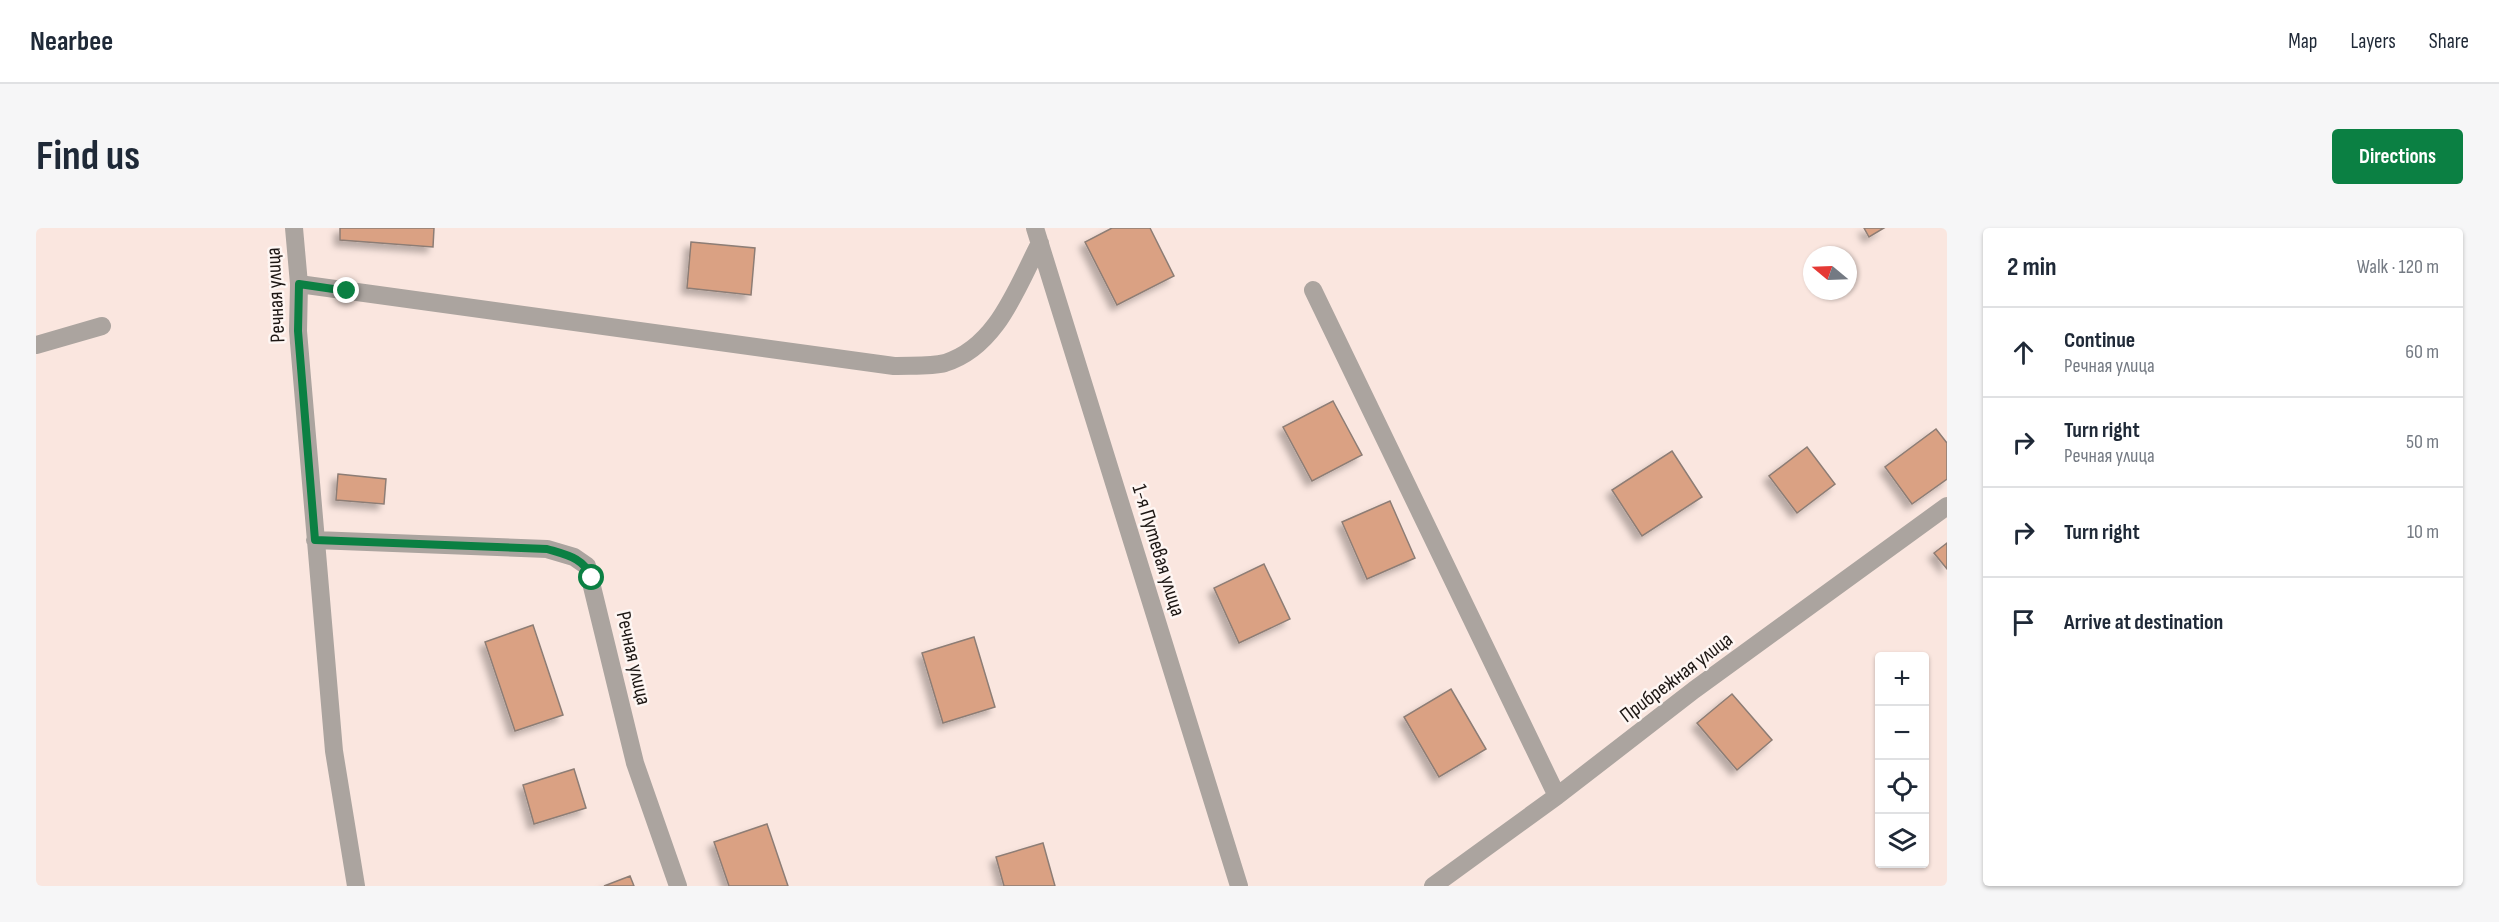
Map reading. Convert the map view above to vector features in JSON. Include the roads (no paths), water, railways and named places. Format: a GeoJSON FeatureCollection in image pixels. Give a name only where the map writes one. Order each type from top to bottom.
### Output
{"type":"FeatureCollection","features":[{"type":"Feature","properties":{"kind":"street","name":"Речная улица"},"geometry":{"type":"LineString","coordinates":[[294,228],[299,284],[298,331],[334,751],[356,886]]}},
{"type":"Feature","properties":{"kind":"street"},"geometry":{"type":"LineString","coordinates":[[299,284],[894,366],[944,363],[979,345],[1001,317],[1037,236]]}},
{"type":"Feature","properties":{"kind":"street","name":"1-я Путевая улица"},"geometry":{"type":"LineString","coordinates":[[1037,236],[1239,886]]}},
{"type":"Feature","properties":{"kind":"street"},"geometry":{"type":"LineString","coordinates":[[1313,290],[1557,796]]}},
{"type":"Feature","properties":{"kind":"street"},"geometry":{"type":"LineString","coordinates":[[36,345],[102,326]]}},
{"type":"Feature","properties":{"kind":"street","name":"Прибрежная улица"},"geometry":{"type":"LineString","coordinates":[[1433,886],[1557,796],[1694,690],[1947,506]]}},
{"type":"Feature","properties":{"kind":"street","name":"Речная улица"},"geometry":{"type":"LineString","coordinates":[[315,540],[547,549],[574,557],[587,566],[636,763],[678,886]]}}]}
